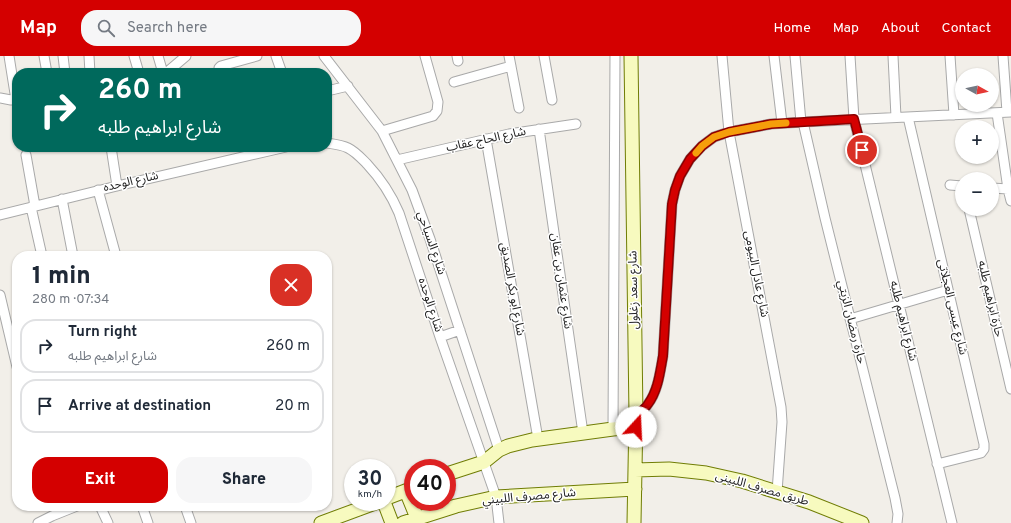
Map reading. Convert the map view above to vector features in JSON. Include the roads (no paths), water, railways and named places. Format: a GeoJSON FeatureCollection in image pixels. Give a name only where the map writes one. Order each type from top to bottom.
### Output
{"type":"FeatureCollection","features":[{"type":"Feature","properties":{"kind":"main road","name":"شارع سعد زغلول"},"geometry":{"type":"LineString","coordinates":[[631,56],[636,421],[634,523]]}},
{"type":"Feature","properties":{"kind":"main road"},"geometry":{"type":"LineString","coordinates":[[456,471],[484,462],[499,450],[508,446],[538,439],[613,429],[636,421]]}},
{"type":"Feature","properties":{"kind":"main road","name":"طريق مصرف اللبينى"},"geometry":{"type":"LineString","coordinates":[[635,470],[670,469],[706,473],[742,481],[809,502],[840,518],[862,523]]}},
{"type":"Feature","properties":{"kind":"main road","name":"شارع مصرف اللبيني"},"geometry":{"type":"LineString","coordinates":[[403,523],[456,506],[496,497],[635,489]]}},
{"type":"Feature","properties":{"kind":"main road"},"geometry":{"type":"LineString","coordinates":[[321,523],[354,511]]}},
{"type":"Feature","properties":{"kind":"main road"},"geometry":{"type":"LineString","coordinates":[[387,511],[392,523]]}},
{"type":"Feature","properties":{"kind":"main road"},"geometry":{"type":"LineString","coordinates":[[415,511],[417,518]]}},
{"type":"Feature","properties":{"kind":"street"},"geometry":{"type":"LineString","coordinates":[[9,56],[12,72]]}},
{"type":"Feature","properties":{"kind":"street"},"geometry":{"type":"LineString","coordinates":[[44,56],[46,68]]}},
{"type":"Feature","properties":{"kind":"street"},"geometry":{"type":"LineString","coordinates":[[63,56],[64,68]]}},
{"type":"Feature","properties":{"kind":"street"},"geometry":{"type":"LineString","coordinates":[[89,56],[90,68]]}},
{"type":"Feature","properties":{"kind":"street"},"geometry":{"type":"LineString","coordinates":[[134,56],[138,68]]}},
{"type":"Feature","properties":{"kind":"street"},"geometry":{"type":"LineString","coordinates":[[158,56],[163,68]]}},
{"type":"Feature","properties":{"kind":"street"},"geometry":{"type":"LineString","coordinates":[[171,68],[186,56]]}},
{"type":"Feature","properties":{"kind":"street"},"geometry":{"type":"LineString","coordinates":[[219,68],[229,59],[257,56]]}},
{"type":"Feature","properties":{"kind":"street"},"geometry":{"type":"LineString","coordinates":[[276,56],[280,68]]}},
{"type":"Feature","properties":{"kind":"street","name":"شارع السياحي"},"geometry":{"type":"LineString","coordinates":[[324,56],[382,131],[415,197],[499,450]]}},
{"type":"Feature","properties":{"kind":"street"},"geometry":{"type":"LineString","coordinates":[[382,131],[433,116],[437,111],[438,102],[424,56]]}},
{"type":"Feature","properties":{"kind":"street"},"geometry":{"type":"LineString","coordinates":[[509,56],[518,108]]}},
{"type":"Feature","properties":{"kind":"street"},"geometry":{"type":"LineString","coordinates":[[544,56],[552,100]]}},
{"type":"Feature","properties":{"kind":"street","name":"شارع سعد زغلول"},"geometry":{"type":"LineString","coordinates":[[613,429],[615,56]]}},
{"type":"Feature","properties":{"kind":"street","name":"شارع عادل البيومى"},"geometry":{"type":"LineString","coordinates":[[722,56],[729,132],[781,407],[782,422],[777,492]]}},
{"type":"Feature","properties":{"kind":"street"},"geometry":{"type":"LineString","coordinates":[[774,56],[782,123]]}},
{"type":"Feature","properties":{"kind":"street","name":"حارة رمضان الزيتي"},"geometry":{"type":"LineString","coordinates":[[794,56],[802,122],[895,498],[898,514],[897,523]]}},
{"type":"Feature","properties":{"kind":"street","name":"شارع ابراهيم طلبه"},"geometry":{"type":"LineString","coordinates":[[850,56],[854,119],[952,523]]}},
{"type":"Feature","properties":{"kind":"street"},"geometry":{"type":"LineString","coordinates":[[893,56],[896,117]]}},
{"type":"Feature","properties":{"kind":"street"},"geometry":{"type":"LineString","coordinates":[[950,56],[954,114]]}},
{"type":"Feature","properties":{"kind":"street"},"geometry":{"type":"LineString","coordinates":[[636,421],[654,394],[660,375],[664,348],[672,204],[675,190],[680,176],[690,159],[702,146],[714,137],[729,132],[771,124],[1009,112],[1003,56]]}},
{"type":"Feature","properties":{"kind":"street"},"geometry":{"type":"LineString","coordinates":[[454,82],[511,66]]}},
{"type":"Feature","properties":{"kind":"street"},"geometry":{"type":"LineString","coordinates":[[332,89],[348,86]]}},
{"type":"Feature","properties":{"kind":"street"},"geometry":{"type":"LineString","coordinates":[[0,98],[12,100]]}},
{"type":"Feature","properties":{"kind":"street"},"geometry":{"type":"LineString","coordinates":[[997,113],[1011,201]]}},
{"type":"Feature","properties":{"kind":"street","name":"شارع عيسى العجلاتى"},"geometry":{"type":"LineString","coordinates":[[908,117],[984,444],[984,449],[981,453],[937,464]]}},
{"type":"Feature","properties":{"kind":"street","name":"شارع الحاج عقاب"},"geometry":{"type":"LineString","coordinates":[[397,160],[486,139],[576,124]]}},
{"type":"Feature","properties":{"kind":"street","name":"شارع عثمان بن عفان"},"geometry":{"type":"LineString","coordinates":[[539,129],[583,433]]}},
{"type":"Feature","properties":{"kind":"street","name":"شارع ابو بكر الصديق"},"geometry":{"type":"LineString","coordinates":[[486,139],[538,439]]}},
{"type":"Feature","properties":{"kind":"street","name":"شارع الوحده"},"geometry":{"type":"LineString","coordinates":[[332,144],[348,148],[359,156],[378,176],[392,198],[399,213],[440,337],[496,497]]}},
{"type":"Feature","properties":{"kind":"street"},"geometry":{"type":"LineString","coordinates":[[112,152],[117,186]]}},
{"type":"Feature","properties":{"kind":"street","name":"شارع الوحده"},"geometry":{"type":"LineString","coordinates":[[0,215],[98,190],[263,152]]}},
{"type":"Feature","properties":{"kind":"street"},"geometry":{"type":"LineString","coordinates":[[26,154],[41,251]]}},
{"type":"Feature","properties":{"kind":"street"},"geometry":{"type":"LineString","coordinates":[[950,185],[955,185]]}},
{"type":"Feature","properties":{"kind":"street"},"geometry":{"type":"LineString","coordinates":[[999,188],[1008,189]]}},
{"type":"Feature","properties":{"kind":"street"},"geometry":{"type":"LineString","coordinates":[[98,190],[115,251]]}},
{"type":"Feature","properties":{"kind":"street"},"geometry":{"type":"LineString","coordinates":[[62,199],[73,251]]}},
{"type":"Feature","properties":{"kind":"street","name":"حارة ابراهيم طلبه"},"geometry":{"type":"LineString","coordinates":[[971,216],[1011,389]]}},
{"type":"Feature","properties":{"kind":"street"},"geometry":{"type":"LineString","coordinates":[[850,319],[948,290]]}},
{"type":"Feature","properties":{"kind":"street"},"geometry":{"type":"LineString","coordinates":[[0,295],[12,346]]}},
{"type":"Feature","properties":{"kind":"street"},"geometry":{"type":"LineString","coordinates":[[440,337],[460,330]]}},
{"type":"Feature","properties":{"kind":"street"},"geometry":{"type":"LineString","coordinates":[[496,497],[499,523]]}},
{"type":"Feature","properties":{"kind":"street"},"geometry":{"type":"LineString","coordinates":[[51,511],[52,516]]}},
{"type":"Feature","properties":{"kind":"street"},"geometry":{"type":"LineString","coordinates":[[38,523],[64,511]]}},
{"type":"Feature","properties":{"kind":"street"},"geometry":{"type":"LineString","coordinates":[[102,511],[108,523]]}},
{"type":"Feature","properties":{"kind":"street"},"geometry":{"type":"LineString","coordinates":[[144,511],[148,523]]}},
{"type":"Feature","properties":{"kind":"street"},"geometry":{"type":"LineString","coordinates":[[187,511],[191,523]]}}]}
